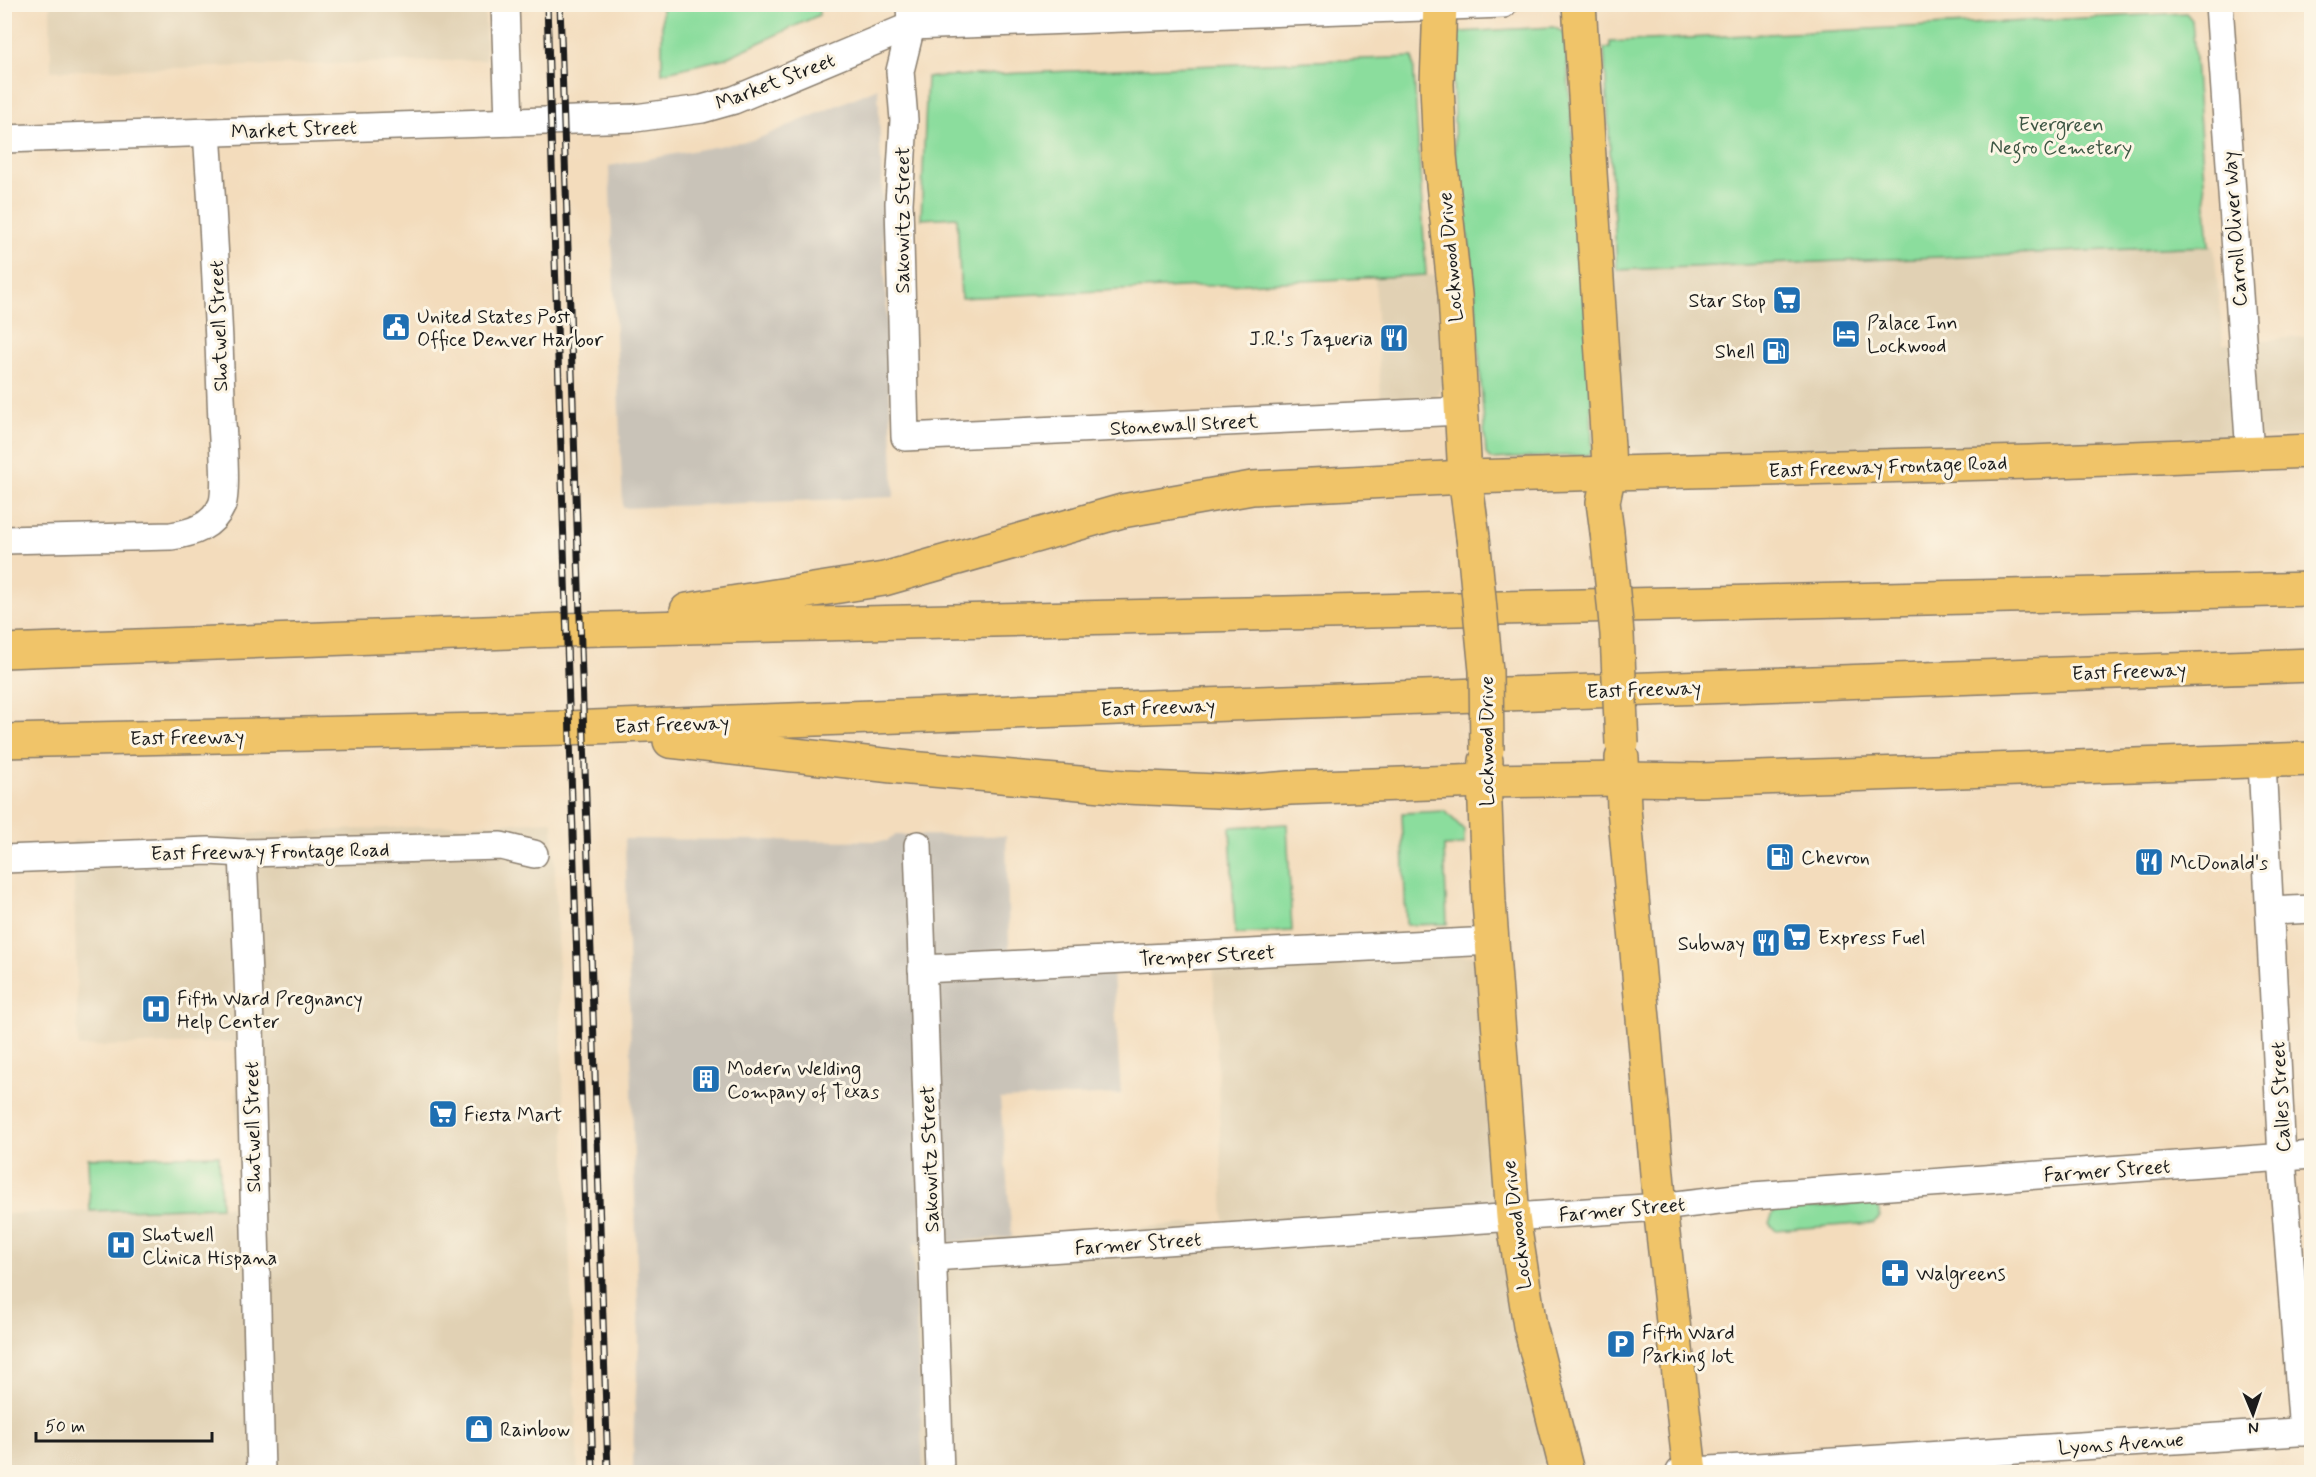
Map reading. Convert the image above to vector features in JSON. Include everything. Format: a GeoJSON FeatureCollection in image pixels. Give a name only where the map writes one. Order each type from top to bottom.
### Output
{"type":"FeatureCollection","features":[{"type":"Feature","properties":{"kind":"main road"},"geometry":{"type":"LineString","coordinates":[[1579,4],[1609,473],[1603,502],[1615,614],[1623,779],[1659,1207],[1687,1472]]}},
{"type":"Feature","properties":{"kind":"main road","name":"Lockwood Drive"},"geometry":{"type":"LineString","coordinates":[[1440,6],[1437,84],[1440,156],[1455,295],[1465,477],[1486,671],[1486,766],[1492,941],[1513,1217],[1530,1326],[1567,1473]]}},
{"type":"Feature","properties":{"kind":"main road","name":"East Freeway Frontage Road"},"geometry":{"type":"LineString","coordinates":[[561,630],[884,579],[1122,511],[1252,488],[1465,477],[1696,472],[2312,452]]}},
{"type":"Feature","properties":{"kind":"main road"},"geometry":{"type":"LineString","coordinates":[[4,651],[561,630],[2312,589]]}},
{"type":"Feature","properties":{"kind":"main road"},"geometry":{"type":"LineString","coordinates":[[4,646],[62,649]]}},
{"type":"Feature","properties":{"kind":"main road","name":"East Freeway"},"geometry":{"type":"LineString","coordinates":[[4,741],[566,728],[2312,665]]}},
{"type":"Feature","properties":{"kind":"main road"},"geometry":{"type":"LineString","coordinates":[[566,728],[910,768],[1125,787],[1240,792],[1486,766],[1623,779],[1701,780],[2312,759]]}},
{"type":"Feature","properties":{"kind":"street"},"geometry":{"type":"LineString","coordinates":[[505,4],[509,122]]}},
{"type":"Feature","properties":{"kind":"street","name":"Market Street"},"geometry":{"type":"LineString","coordinates":[[4,139],[635,118],[702,109],[734,100],[911,15],[1503,4]]}},
{"type":"Feature","properties":{"kind":"street","name":"Carroll Oliver Way"},"geometry":{"type":"LineString","coordinates":[[2219,4],[2250,454]]}},
{"type":"Feature","properties":{"kind":"street","name":"Sakowitz Street"},"geometry":{"type":"LineString","coordinates":[[905,437],[899,202],[904,120],[900,71],[911,15]]}},
{"type":"Feature","properties":{"kind":"street","name":"Shotwell Street"},"geometry":{"type":"LineString","coordinates":[[4,540],[171,536],[188,534],[216,518],[224,501],[223,453],[218,297],[207,132]]}},
{"type":"Feature","properties":{"kind":"street","name":"Stonewall Street"},"geometry":{"type":"LineString","coordinates":[[905,437],[1462,411]]}},
{"type":"Feature","properties":{"kind":"street","name":"Calles Street"},"geometry":{"type":"LineString","coordinates":[[2262,762],[2282,1158],[2307,1432]]}},
{"type":"Feature","properties":{"kind":"street","name":"Sakowitz Street"},"geometry":{"type":"LineString","coordinates":[[918,845],[940,1473]]}},
{"type":"Feature","properties":{"kind":"street","name":"East Freeway Frontage Road"},"geometry":{"type":"LineString","coordinates":[[4,859],[209,851],[243,853],[501,846],[534,854]]}},
{"type":"Feature","properties":{"kind":"street","name":"Shotwell Street"},"geometry":{"type":"LineString","coordinates":[[243,853],[261,1473]]}},
{"type":"Feature","properties":{"kind":"street"},"geometry":{"type":"LineString","coordinates":[[2271,911],[2312,909]]}},
{"type":"Feature","properties":{"kind":"street","name":"Tremper Street"},"geometry":{"type":"LineString","coordinates":[[922,969],[1492,941]]}},
{"type":"Feature","properties":{"kind":"street","name":"Farmer Street"},"geometry":{"type":"LineString","coordinates":[[933,1257],[1471,1218],[1659,1207],[1752,1196],[2312,1155]]}},
{"type":"Feature","properties":{"kind":"street","name":"Lyons Avenue"},"geometry":{"type":"LineString","coordinates":[[1687,1472],[2307,1432]]}},
{"type":"Feature","properties":{"kind":"shaded area"},"geometry":{"type":"Polygon","coordinates":[[[50,5],[485,5],[486,60],[51,71],[50,5]]]}},
{"type":"Feature","properties":{"kind":"shaded area"},"geometry":{"type":"Polygon","coordinates":[[[878,88],[894,497],[623,508],[609,166],[757,139],[878,88]]]}},
{"type":"Feature","properties":{"kind":"shaded area"},"geometry":{"type":"Polygon","coordinates":[[[2214,245],[2223,344],[2311,336],[2311,435],[1658,457],[1632,448],[1621,439],[1608,270],[2214,245]]]}},
{"type":"Feature","properties":{"kind":"shaded area"},"geometry":{"type":"Polygon","coordinates":[[[1436,275],[1443,383],[1438,394],[1431,401],[1381,406],[1375,277],[1436,275]]]}},
{"type":"Feature","properties":{"kind":"shaded area"},"geometry":{"type":"Polygon","coordinates":[[[553,821],[578,1472],[5,1472],[4,1214],[240,1206],[235,1042],[78,1047],[73,841],[553,821]]]}},
{"type":"Feature","properties":{"kind":"shaded area"},"geometry":{"type":"Polygon","coordinates":[[[895,835],[1006,836],[1010,977],[1113,974],[1121,1094],[1000,1099],[1012,1237],[913,1245],[923,1472],[633,1472],[639,1345],[625,839],[887,841],[895,835]]]}},
{"type":"Feature","properties":{"kind":"shaded area"},"geometry":{"type":"Polygon","coordinates":[[[1483,955],[1552,1464],[1471,1472],[923,1472],[913,1245],[1224,1221],[1213,967],[1483,955]]]}},
{"type":"Feature","properties":{"kind":"green space"},"geometry":{"type":"Polygon","coordinates":[[[662,5],[818,5],[819,15],[726,58],[662,73],[662,5]]]}},
{"type":"Feature","properties":{"kind":"green space","name":"Evergreen Negro Cemetery"},"geometry":{"type":"Polygon","coordinates":[[[2186,13],[2192,20],[2209,246],[1617,270],[1604,48],[1610,48],[1610,42],[2186,13]]]}},
{"type":"Feature","properties":{"kind":"green space"},"geometry":{"type":"Polygon","coordinates":[[[1553,27],[1565,33],[1591,387],[1592,452],[1588,455],[1491,459],[1486,454],[1473,268],[1455,159],[1452,39],[1460,32],[1553,27]]]}},
{"type":"Feature","properties":{"kind":"green space"},"geometry":{"type":"Polygon","coordinates":[[[1413,57],[1426,275],[961,298],[957,217],[921,219],[927,77],[1413,57]]]}},
{"type":"Feature","properties":{"kind":"green space"},"geometry":{"type":"Polygon","coordinates":[[[1445,811],[1464,830],[1464,845],[1444,846],[1447,924],[1406,925],[1402,813],[1445,811]]]}},
{"type":"Feature","properties":{"kind":"green space"},"geometry":{"type":"Polygon","coordinates":[[[1287,824],[1292,931],[1235,934],[1230,827],[1287,824]]]}},
{"type":"Feature","properties":{"kind":"green space"},"geometry":{"type":"Polygon","coordinates":[[[219,1155],[221,1207],[90,1211],[88,1158],[219,1155]]]}},
{"type":"Feature","properties":{"kind":"green space"},"geometry":{"type":"Polygon","coordinates":[[[1868,1203],[1878,1206],[1880,1217],[1873,1223],[1775,1230],[1769,1223],[1774,1211],[1868,1203]]]}},
{"type":"Feature","properties":{"kind":"railway"},"geometry":{"type":"LineString","coordinates":[[547,4],[593,1472]]}},
{"type":"Feature","properties":{"kind":"railway"},"geometry":{"type":"LineString","coordinates":[[560,4],[608,1472]]}},
{"type":"Feature","properties":{"kind":"place","name":"Star Stop"},"geometry":{"type":"Point","coordinates":[1787,300]}},
{"type":"Feature","properties":{"kind":"place","name":"United States Post Office Denver Harbor"},"geometry":{"type":"Point","coordinates":[396,327]}},
{"type":"Feature","properties":{"kind":"place","name":"Palace Inn Lockwood"},"geometry":{"type":"Point","coordinates":[1846,334]}},
{"type":"Feature","properties":{"kind":"place","name":"J.R.'s Taqueria"},"geometry":{"type":"Point","coordinates":[1394,338]}},
{"type":"Feature","properties":{"kind":"place","name":"Shell"},"geometry":{"type":"Point","coordinates":[1776,351]}},
{"type":"Feature","properties":{"kind":"place","name":"Chevron"},"geometry":{"type":"Point","coordinates":[1780,857]}},
{"type":"Feature","properties":{"kind":"place","name":"McDonald's"},"geometry":{"type":"Point","coordinates":[2149,862]}},
{"type":"Feature","properties":{"kind":"place","name":"Express Fuel"},"geometry":{"type":"Point","coordinates":[1797,937]}},
{"type":"Feature","properties":{"kind":"place","name":"Subway"},"geometry":{"type":"Point","coordinates":[1766,943]}},
{"type":"Feature","properties":{"kind":"place","name":"Fifth Ward Pregnancy Help Center"},"geometry":{"type":"Point","coordinates":[156,1009]}},
{"type":"Feature","properties":{"kind":"place","name":"Modern Welding Company of Texas"},"geometry":{"type":"Point","coordinates":[706,1079]}},
{"type":"Feature","properties":{"kind":"place","name":"Fiesta Mart"},"geometry":{"type":"Point","coordinates":[443,1114]}},
{"type":"Feature","properties":{"kind":"place","name":"Shotwell Clinica Hispana"},"geometry":{"type":"Point","coordinates":[121,1245]}},
{"type":"Feature","properties":{"kind":"place","name":"Walgreens"},"geometry":{"type":"Point","coordinates":[1895,1273]}},
{"type":"Feature","properties":{"kind":"place","name":"Fifth Ward Parking lot"},"geometry":{"type":"Point","coordinates":[1621,1344]}},
{"type":"Feature","properties":{"kind":"place","name":"Rainbow"},"geometry":{"type":"Point","coordinates":[479,1429]}}]}
